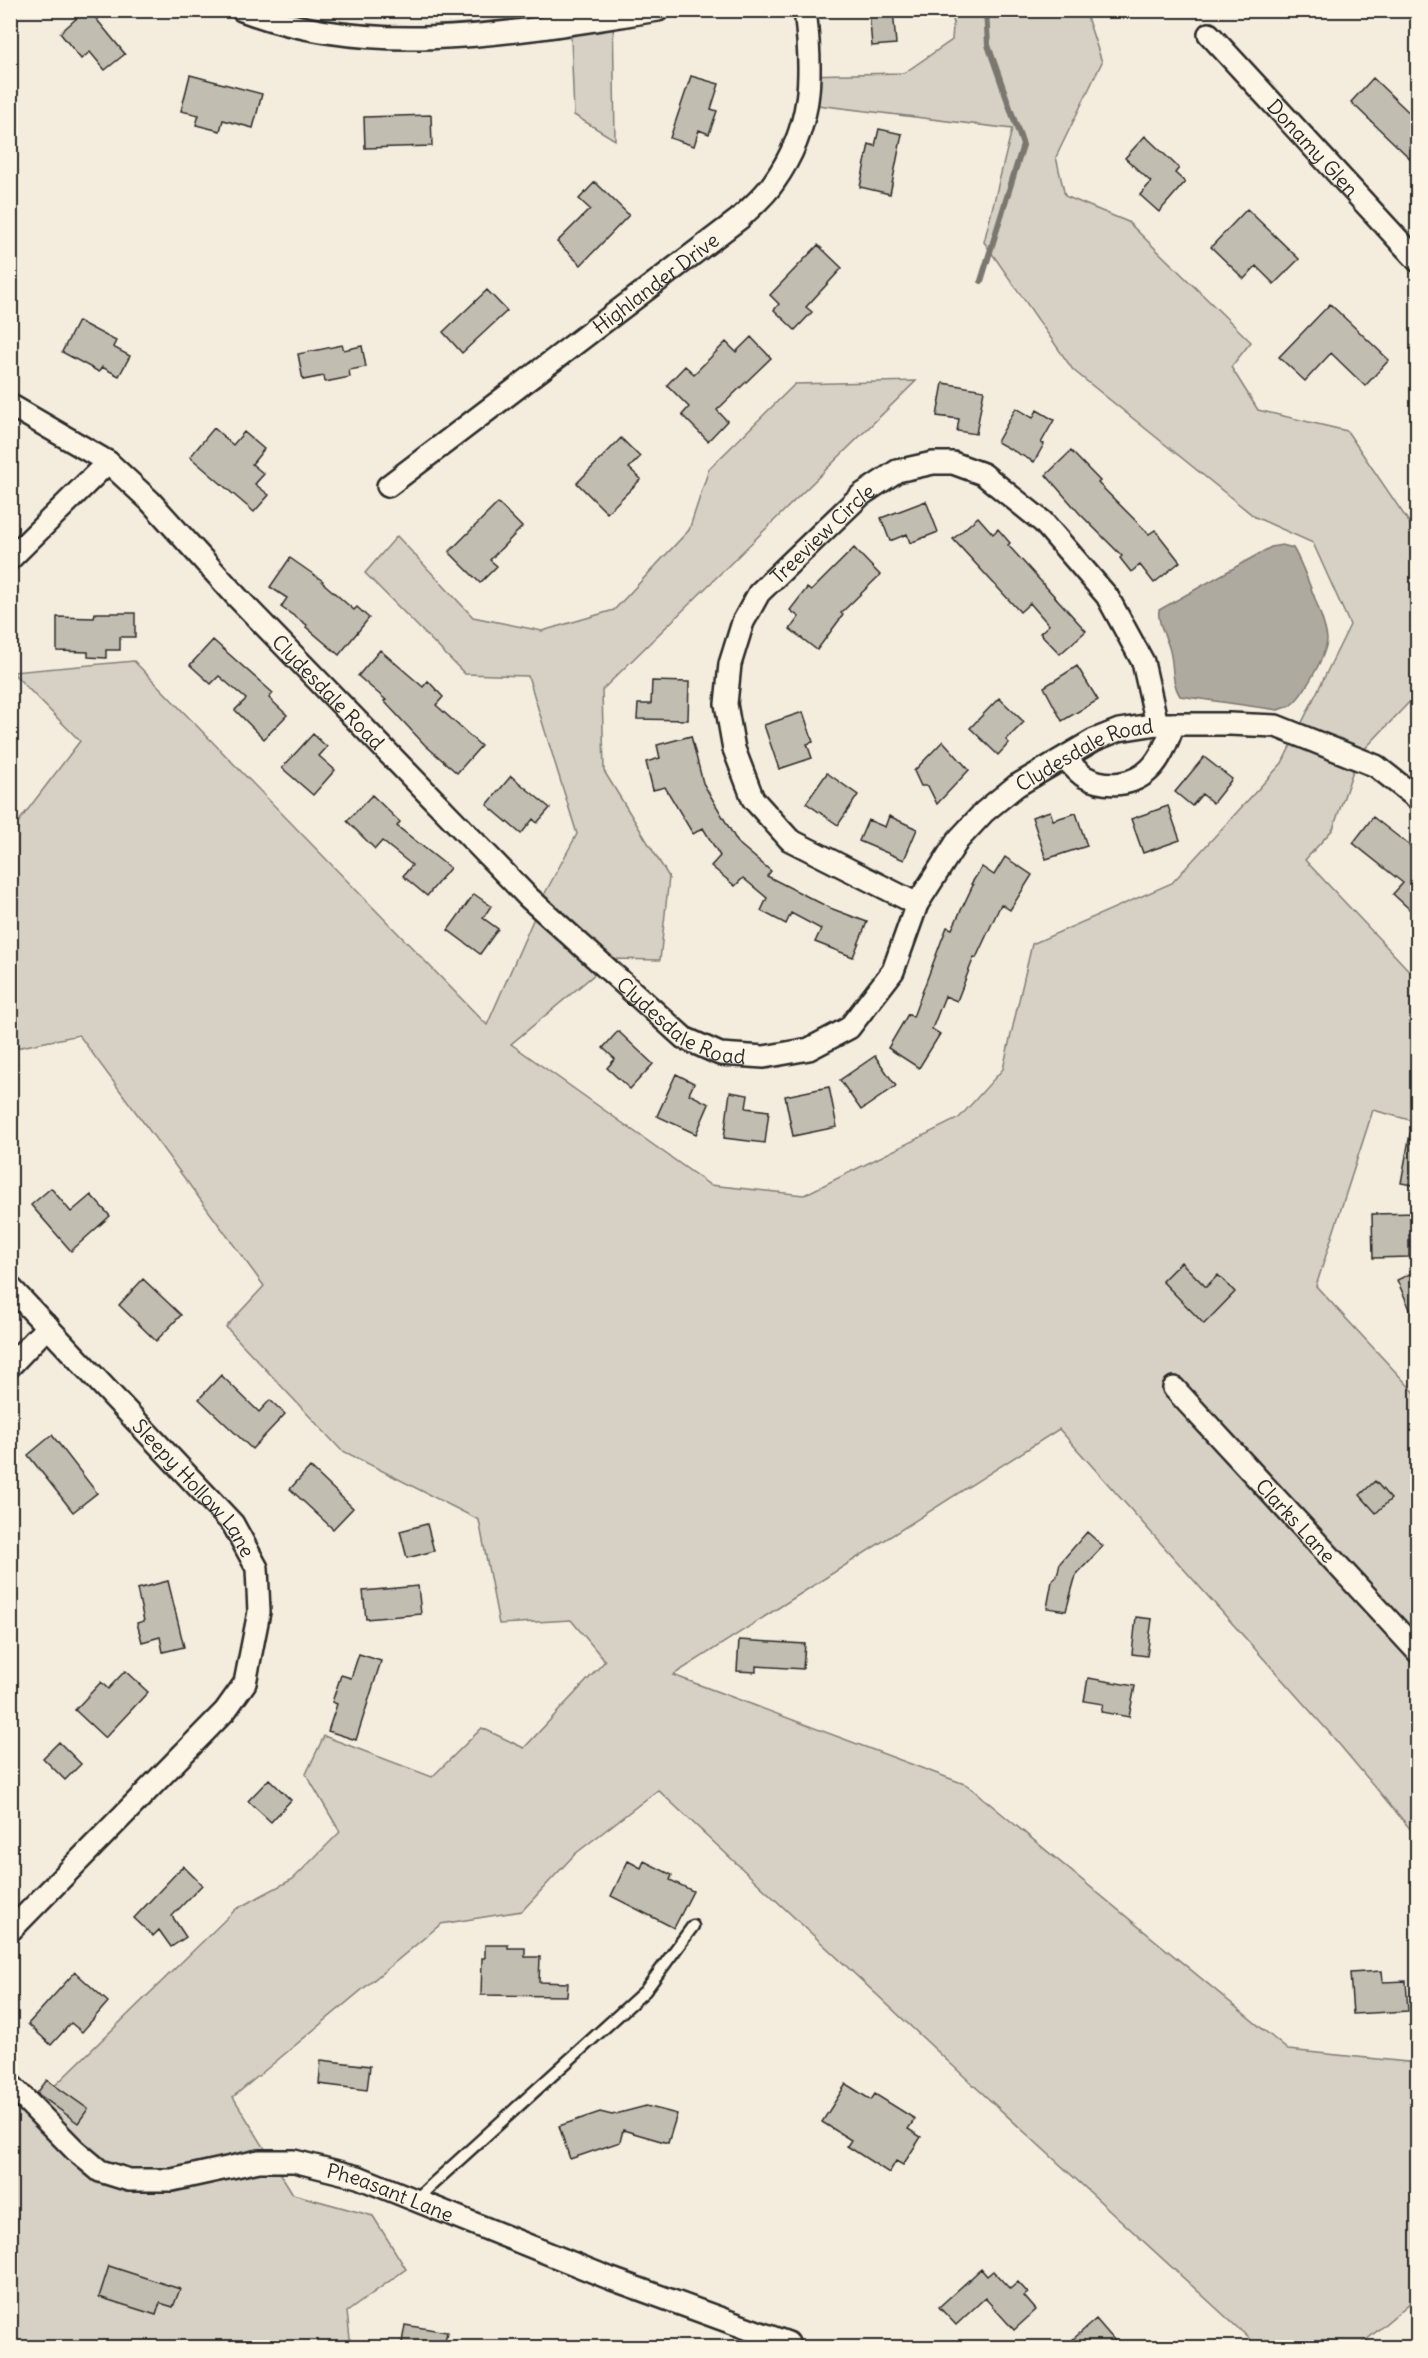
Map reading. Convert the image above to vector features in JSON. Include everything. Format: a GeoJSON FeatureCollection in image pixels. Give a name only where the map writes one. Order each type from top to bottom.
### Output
{"type":"FeatureCollection","features":[{"type":"Feature","properties":{"kind":"street"},"geometry":{"type":"LineString","coordinates":[[242,10],[265,19],[322,31],[375,37],[429,39],[520,32],[658,10]]}},
{"type":"Feature","properties":{"kind":"street","name":"Highlander Drive"},"geometry":{"type":"LineString","coordinates":[[388,486],[740,219],[774,184],[796,147],[809,97],[809,49],[805,10]]}},
{"type":"Feature","properties":{"kind":"street","name":"Donamy Glen"},"geometry":{"type":"LineString","coordinates":[[1209,34],[1418,261]]}},
{"type":"Feature","properties":{"kind":"street","name":"Clydesdale Road"},"geometry":{"type":"LineString","coordinates":[[10,405],[108,462],[150,501],[237,597],[528,897],[684,1038],[720,1053],[764,1057],[809,1049],[849,1028],[893,971],[917,904],[958,840],[984,812],[1016,786],[1094,740],[1119,730],[1166,724],[1276,726],[1376,766],[1418,799]]}},
{"type":"Feature","properties":{"kind":"street"},"geometry":{"type":"LineString","coordinates":[[10,559],[108,462]]}},
{"type":"Feature","properties":{"kind":"street","name":"Treeview Circle"},"geometry":{"type":"LineString","coordinates":[[917,904],[790,840],[753,799],[734,749],[726,704],[730,664],[743,622],[759,593],[861,495],[897,471],[933,463],[952,463],[982,474],[1043,522],[1107,596],[1143,662],[1166,724]]}},
{"type":"Feature","properties":{"kind":"street"},"geometry":{"type":"LineString","coordinates":[[1065,758],[1084,777],[1109,784],[1130,782],[1150,769],[1165,747],[1166,724]]}},
{"type":"Feature","properties":{"kind":"street","name":"Sleepy Hollow Lane"},"geometry":{"type":"LineString","coordinates":[[10,1287],[233,1524],[257,1568],[259,1612],[245,1683],[225,1711],[10,1931]]}},
{"type":"Feature","properties":{"kind":"street"},"geometry":{"type":"LineString","coordinates":[[10,1366],[48,1326]]}},
{"type":"Feature","properties":{"kind":"street","name":"Clarks Lane"},"geometry":{"type":"LineString","coordinates":[[1174,1388],[1418,1652]]}},
{"type":"Feature","properties":{"kind":"street","name":"Pheasant Lane"},"geometry":{"type":"LineString","coordinates":[[10,2084],[100,2171],[129,2180],[172,2180],[259,2161],[294,2162],[358,2177],[602,2276],[795,2345]]}},
{"type":"Feature","properties":{"kind":"lane"},"geometry":{"type":"LineString","coordinates":[[415,2200],[645,1991],[693,1926]]}},
{"type":"Feature","properties":{"kind":"shaded area"},"geometry":{"type":"Polygon","coordinates":[[[570,11],[613,11],[615,140],[574,115],[570,11]]]}},
{"type":"Feature","properties":{"kind":"shaded area"},"geometry":{"type":"Polygon","coordinates":[[[954,11],[1085,11],[1102,62],[1056,157],[1065,196],[1128,222],[1251,342],[1231,367],[1258,410],[1347,431],[1417,534],[1417,694],[1358,756],[1333,829],[1305,860],[1417,979],[1417,1122],[1373,1110],[1316,1286],[1417,1395],[1417,1837],[1328,1731],[1059,1429],[673,1675],[967,1785],[1288,2050],[1417,2063],[1417,2307],[1410,2303],[1358,2347],[1245,2347],[1251,2340],[968,2080],[658,1790],[575,1854],[522,1911],[441,1924],[233,2097],[293,2194],[373,2216],[406,2269],[347,2312],[351,2347],[11,2347],[11,2091],[30,2110],[236,1909],[293,1879],[340,1832],[306,1774],[324,1736],[432,1777],[482,1728],[524,1748],[605,1661],[571,1620],[499,1624],[479,1520],[341,1450],[226,1327],[264,1286],[79,1035],[11,1049],[10,833],[80,741],[12,672],[134,661],[487,1025],[544,895],[577,834],[528,676],[465,674],[365,573],[397,536],[473,617],[542,631],[614,610],[689,530],[709,469],[795,384],[916,381],[602,690],[604,771],[669,877],[660,960],[613,959],[511,1044],[710,1185],[804,1195],[959,1118],[1003,1069],[1032,944],[1172,883],[1282,763],[1350,625],[1313,543],[1255,517],[1073,370],[984,242],[1012,129],[801,103],[798,75],[904,73],[952,40],[954,11]]]}},
{"type":"Feature","properties":{"kind":"shaded area"},"geometry":{"type":"Polygon","coordinates":[[[1282,545],[1293,548],[1297,555],[1318,608],[1327,640],[1319,665],[1302,693],[1291,705],[1278,710],[1180,696],[1175,685],[1170,651],[1161,625],[1159,610],[1271,547],[1282,545]]]}},
{"type":"Feature","properties":{"kind":"building"},"geometry":{"type":"Polygon","coordinates":[[[86,10],[89,10],[125,54],[105,70],[90,52],[81,59],[60,33],[86,10]]]}},
{"type":"Feature","properties":{"kind":"building"},"geometry":{"type":"Polygon","coordinates":[[[869,10],[893,10],[896,44],[872,46],[869,10]]]}},
{"type":"Feature","properties":{"kind":"building"},"geometry":{"type":"Polygon","coordinates":[[[190,75],[262,94],[253,128],[223,120],[220,131],[196,125],[199,115],[181,111],[190,75]]]}},
{"type":"Feature","properties":{"kind":"building"},"geometry":{"type":"Polygon","coordinates":[[[691,76],[719,84],[711,109],[717,111],[709,134],[699,130],[694,146],[670,138],[691,76]]]}},
{"type":"Feature","properties":{"kind":"building"},"geometry":{"type":"Polygon","coordinates":[[[1373,78],[1418,121],[1418,166],[1351,102],[1373,78]]]}},
{"type":"Feature","properties":{"kind":"building"},"geometry":{"type":"Polygon","coordinates":[[[431,115],[432,146],[365,148],[364,117],[431,115]]]}},
{"type":"Feature","properties":{"kind":"building"},"geometry":{"type":"Polygon","coordinates":[[[879,129],[902,134],[890,194],[860,187],[869,144],[875,146],[879,129]]]}},
{"type":"Feature","properties":{"kind":"building"},"geometry":{"type":"Polygon","coordinates":[[[1145,136],[1179,168],[1175,173],[1185,182],[1159,212],[1140,195],[1151,182],[1125,158],[1145,136]]]}},
{"type":"Feature","properties":{"kind":"building"},"geometry":{"type":"Polygon","coordinates":[[[595,182],[629,215],[581,265],[557,242],[590,209],[579,199],[595,182]]]}},
{"type":"Feature","properties":{"kind":"building"},"geometry":{"type":"Polygon","coordinates":[[[1247,209],[1299,259],[1274,284],[1256,266],[1244,279],[1211,247],[1247,209]]]}},
{"type":"Feature","properties":{"kind":"building"},"geometry":{"type":"Polygon","coordinates":[[[818,245],[842,268],[806,307],[812,312],[795,330],[774,310],[779,304],[770,295],[818,245]]]}},
{"type":"Feature","properties":{"kind":"building"},"geometry":{"type":"Polygon","coordinates":[[[487,290],[507,311],[462,353],[443,332],[487,290]]]}},
{"type":"Feature","properties":{"kind":"building"},"geometry":{"type":"Polygon","coordinates":[[[1330,304],[1389,360],[1365,386],[1331,353],[1305,381],[1279,357],[1330,304]]]}},
{"type":"Feature","properties":{"kind":"building"},"geometry":{"type":"Polygon","coordinates":[[[78,321],[116,341],[113,347],[130,356],[119,376],[102,367],[99,372],[62,352],[78,321]]]}},
{"type":"Feature","properties":{"kind":"building"},"geometry":{"type":"Polygon","coordinates":[[[751,337],[771,358],[717,410],[727,421],[708,441],[682,415],[689,407],[667,385],[685,366],[694,374],[726,342],[736,352],[751,337]]]}},
{"type":"Feature","properties":{"kind":"building"},"geometry":{"type":"Polygon","coordinates":[[[342,345],[344,350],[362,346],[366,367],[349,370],[350,377],[325,382],[324,376],[303,380],[298,354],[342,345]]]}},
{"type":"Feature","properties":{"kind":"building"},"geometry":{"type":"Polygon","coordinates":[[[943,383],[984,390],[976,434],[957,431],[959,419],[937,416],[943,383]]]}},
{"type":"Feature","properties":{"kind":"building"},"geometry":{"type":"Polygon","coordinates":[[[1016,408],[1033,418],[1037,410],[1054,420],[1041,443],[1044,444],[1034,462],[997,442],[1016,408]]]}},
{"type":"Feature","properties":{"kind":"building"},"geometry":{"type":"Polygon","coordinates":[[[214,428],[233,445],[244,432],[264,449],[252,464],[264,474],[255,484],[269,495],[254,512],[190,457],[214,428]]]}},
{"type":"Feature","properties":{"kind":"building"},"geometry":{"type":"Polygon","coordinates":[[[621,438],[640,457],[629,468],[641,479],[607,513],[577,483],[621,438]]]}},
{"type":"Feature","properties":{"kind":"building"},"geometry":{"type":"Polygon","coordinates":[[[1071,451],[1100,481],[1098,483],[1149,534],[1155,530],[1180,562],[1154,583],[1140,565],[1131,572],[1120,558],[1122,556],[1080,514],[1046,475],[1071,451]]]}},
{"type":"Feature","properties":{"kind":"building"},"geometry":{"type":"Polygon","coordinates":[[[926,501],[938,532],[910,543],[907,534],[890,541],[881,518],[926,501]]]}},
{"type":"Feature","properties":{"kind":"building"},"geometry":{"type":"Polygon","coordinates":[[[498,503],[522,527],[490,560],[497,566],[480,583],[449,552],[498,503]]]}},
{"type":"Feature","properties":{"kind":"building"},"geometry":{"type":"Polygon","coordinates":[[[978,517],[993,534],[998,529],[1010,543],[1008,545],[1086,631],[1060,654],[1040,633],[1049,625],[1030,603],[1020,612],[953,539],[978,517]]]}},
{"type":"Feature","properties":{"kind":"building"},"geometry":{"type":"Polygon","coordinates":[[[854,548],[880,575],[841,613],[843,615],[817,650],[790,629],[799,617],[790,610],[807,588],[811,591],[854,548]]]}},
{"type":"Feature","properties":{"kind":"building"},"geometry":{"type":"Polygon","coordinates":[[[290,558],[323,581],[354,610],[357,607],[369,618],[339,655],[306,627],[307,625],[281,607],[287,598],[270,587],[290,558]]]}},
{"type":"Feature","properties":{"kind":"building"},"geometry":{"type":"Polygon","coordinates":[[[95,613],[135,613],[135,637],[120,637],[120,650],[106,650],[106,658],[88,657],[88,652],[57,651],[57,617],[94,618],[95,613]]]}},
{"type":"Feature","properties":{"kind":"building"},"geometry":{"type":"Polygon","coordinates":[[[213,640],[273,693],[269,698],[287,715],[264,739],[235,710],[246,699],[219,676],[211,684],[190,665],[213,640]]]}},
{"type":"Feature","properties":{"kind":"building"},"geometry":{"type":"Polygon","coordinates":[[[380,650],[423,687],[428,681],[443,697],[436,705],[481,746],[457,773],[425,745],[384,701],[386,700],[358,676],[380,650]]]}},
{"type":"Feature","properties":{"kind":"building"},"geometry":{"type":"Polygon","coordinates":[[[1077,666],[1098,700],[1062,721],[1044,687],[1077,666]]]}},
{"type":"Feature","properties":{"kind":"building"},"geometry":{"type":"Polygon","coordinates":[[[652,681],[689,682],[688,720],[637,719],[638,704],[651,704],[652,681]]]}},
{"type":"Feature","properties":{"kind":"building"},"geometry":{"type":"Polygon","coordinates":[[[999,698],[1024,722],[1006,740],[1009,743],[998,755],[970,728],[999,698]]]}},
{"type":"Feature","properties":{"kind":"building"},"geometry":{"type":"Polygon","coordinates":[[[803,712],[813,742],[807,744],[812,758],[779,769],[764,725],[803,712]]]}},
{"type":"Feature","properties":{"kind":"building"},"geometry":{"type":"Polygon","coordinates":[[[313,734],[327,747],[319,756],[335,770],[313,795],[282,768],[313,734]]]}},
{"type":"Feature","properties":{"kind":"building"},"geometry":{"type":"Polygon","coordinates":[[[691,736],[703,783],[738,843],[771,871],[767,876],[830,908],[867,922],[853,957],[815,942],[821,929],[791,913],[786,924],[761,911],[767,898],[743,878],[735,886],[711,866],[720,856],[703,828],[693,834],[665,787],[653,790],[646,762],[660,758],[657,745],[691,736]]]}},
{"type":"Feature","properties":{"kind":"building"},"geometry":{"type":"Polygon","coordinates":[[[943,741],[969,770],[937,804],[928,786],[921,786],[914,771],[943,741]]]}},
{"type":"Feature","properties":{"kind":"building"},"geometry":{"type":"Polygon","coordinates":[[[1204,757],[1232,779],[1213,803],[1202,794],[1192,806],[1175,792],[1204,757]]]}},
{"type":"Feature","properties":{"kind":"building"},"geometry":{"type":"Polygon","coordinates":[[[827,773],[858,795],[838,825],[806,803],[827,773]]]}},
{"type":"Feature","properties":{"kind":"building"},"geometry":{"type":"Polygon","coordinates":[[[511,776],[550,808],[537,823],[533,819],[521,834],[487,805],[511,776]]]}},
{"type":"Feature","properties":{"kind":"building"},"geometry":{"type":"Polygon","coordinates":[[[372,795],[400,822],[397,826],[450,868],[427,896],[403,876],[412,865],[382,841],[375,849],[347,821],[372,795]]]}},
{"type":"Feature","properties":{"kind":"building"},"geometry":{"type":"Polygon","coordinates":[[[1168,806],[1180,840],[1143,853],[1131,819],[1168,806]]]}},
{"type":"Feature","properties":{"kind":"building"},"geometry":{"type":"Polygon","coordinates":[[[1050,811],[1053,820],[1076,813],[1087,846],[1046,859],[1032,817],[1050,811]]]}},
{"type":"Feature","properties":{"kind":"building"},"geometry":{"type":"Polygon","coordinates":[[[889,816],[917,829],[904,860],[859,841],[868,820],[885,827],[889,816]]]}},
{"type":"Feature","properties":{"kind":"building"},"geometry":{"type":"Polygon","coordinates":[[[1373,817],[1418,852],[1418,917],[1393,894],[1403,883],[1353,843],[1373,817]]]}},
{"type":"Feature","properties":{"kind":"building"},"geometry":{"type":"Polygon","coordinates":[[[1005,857],[1032,875],[1010,910],[1001,904],[976,958],[974,957],[957,1001],[945,996],[932,1029],[940,1034],[919,1068],[888,1048],[908,1014],[913,1017],[947,927],[952,929],[973,885],[971,884],[982,867],[994,875],[1005,857]]]}},
{"type":"Feature","properties":{"kind":"building"},"geometry":{"type":"Polygon","coordinates":[[[474,894],[491,906],[483,918],[498,929],[480,954],[448,930],[474,894]]]}},
{"type":"Feature","properties":{"kind":"building"},"geometry":{"type":"Polygon","coordinates":[[[618,1031],[653,1064],[630,1089],[607,1068],[615,1059],[603,1048],[618,1031]]]}},
{"type":"Feature","properties":{"kind":"building"},"geometry":{"type":"Polygon","coordinates":[[[875,1056],[896,1086],[861,1110],[840,1080],[875,1056]]]}},
{"type":"Feature","properties":{"kind":"building"},"geometry":{"type":"Polygon","coordinates":[[[676,1074],[694,1083],[689,1094],[709,1104],[696,1134],[657,1116],[676,1074]]]}},
{"type":"Feature","properties":{"kind":"building"},"geometry":{"type":"Polygon","coordinates":[[[829,1087],[837,1127],[793,1136],[785,1096],[829,1087]]]}},
{"type":"Feature","properties":{"kind":"building"},"geometry":{"type":"Polygon","coordinates":[[[730,1092],[748,1095],[746,1108],[769,1111],[765,1143],[724,1138],[730,1092]]]}},
{"type":"Feature","properties":{"kind":"building"},"geometry":{"type":"Polygon","coordinates":[[[1410,1134],[1418,1135],[1418,1186],[1401,1183],[1410,1134]]]}},
{"type":"Feature","properties":{"kind":"building"},"geometry":{"type":"Polygon","coordinates":[[[51,1188],[71,1212],[91,1195],[110,1216],[71,1251],[31,1205],[51,1188]]]}},
{"type":"Feature","properties":{"kind":"building"},"geometry":{"type":"Polygon","coordinates":[[[1418,1213],[1418,1235],[1409,1235],[1409,1257],[1373,1258],[1372,1214],[1418,1213]]]}},
{"type":"Feature","properties":{"kind":"building"},"geometry":{"type":"Polygon","coordinates":[[[1181,1262],[1206,1287],[1218,1275],[1235,1292],[1204,1324],[1162,1281],[1181,1262]]]}},
{"type":"Feature","properties":{"kind":"building"},"geometry":{"type":"Polygon","coordinates":[[[1418,1270],[1418,1327],[1397,1280],[1418,1270]]]}},
{"type":"Feature","properties":{"kind":"building"},"geometry":{"type":"Polygon","coordinates":[[[143,1279],[181,1315],[156,1341],[119,1305],[143,1279]]]}},
{"type":"Feature","properties":{"kind":"building"},"geometry":{"type":"Polygon","coordinates":[[[221,1375],[259,1412],[270,1400],[285,1414],[252,1449],[199,1399],[221,1375]]]}},
{"type":"Feature","properties":{"kind":"building"},"geometry":{"type":"Polygon","coordinates":[[[52,1435],[97,1493],[73,1512],[28,1455],[52,1435]]]}},
{"type":"Feature","properties":{"kind":"building"},"geometry":{"type":"Polygon","coordinates":[[[310,1467],[353,1508],[333,1529],[290,1489],[310,1467]]]}},
{"type":"Feature","properties":{"kind":"building"},"geometry":{"type":"Polygon","coordinates":[[[1375,1481],[1391,1499],[1376,1513],[1360,1495],[1375,1481]]]}},
{"type":"Feature","properties":{"kind":"building"},"geometry":{"type":"Polygon","coordinates":[[[427,1524],[434,1551],[407,1558],[400,1531],[427,1524]]]}},
{"type":"Feature","properties":{"kind":"building"},"geometry":{"type":"Polygon","coordinates":[[[1087,1532],[1103,1546],[1076,1575],[1066,1611],[1047,1608],[1052,1581],[1057,1576],[1060,1563],[1087,1532]]]}},
{"type":"Feature","properties":{"kind":"building"},"geometry":{"type":"Polygon","coordinates":[[[168,1581],[184,1647],[163,1652],[160,1637],[142,1642],[137,1623],[144,1621],[137,1589],[168,1581]]]}},
{"type":"Feature","properties":{"kind":"building"},"geometry":{"type":"Polygon","coordinates":[[[418,1586],[421,1614],[366,1619],[363,1591],[418,1586]]]}},
{"type":"Feature","properties":{"kind":"building"},"geometry":{"type":"Polygon","coordinates":[[[1136,1617],[1152,1619],[1147,1656],[1132,1654],[1136,1617]]]}},
{"type":"Feature","properties":{"kind":"building"},"geometry":{"type":"Polygon","coordinates":[[[739,1640],[805,1644],[803,1669],[756,1666],[756,1672],[737,1671],[739,1640]]]}},
{"type":"Feature","properties":{"kind":"building"},"geometry":{"type":"Polygon","coordinates":[[[359,1654],[381,1661],[356,1740],[328,1731],[337,1704],[332,1702],[341,1675],[351,1678],[359,1654]]]}},
{"type":"Feature","properties":{"kind":"building"},"geometry":{"type":"Polygon","coordinates":[[[125,1671],[148,1692],[105,1738],[75,1710],[101,1682],[108,1689],[125,1671]]]}},
{"type":"Feature","properties":{"kind":"building"},"geometry":{"type":"Polygon","coordinates":[[[1088,1678],[1135,1686],[1129,1717],[1101,1712],[1103,1704],[1084,1701],[1088,1678]]]}},
{"type":"Feature","properties":{"kind":"building"},"geometry":{"type":"Polygon","coordinates":[[[59,1742],[81,1764],[65,1780],[43,1758],[59,1742]]]}},
{"type":"Feature","properties":{"kind":"building"},"geometry":{"type":"Polygon","coordinates":[[[269,1779],[291,1800],[271,1822],[248,1801],[269,1779]]]}},
{"type":"Feature","properties":{"kind":"building"},"geometry":{"type":"Polygon","coordinates":[[[628,1861],[641,1868],[644,1861],[672,1875],[670,1880],[693,1891],[674,1928],[611,1896],[628,1861]]]}},
{"type":"Feature","properties":{"kind":"building"},"geometry":{"type":"Polygon","coordinates":[[[183,1866],[202,1885],[172,1916],[186,1937],[171,1947],[159,1930],[153,1936],[134,1918],[183,1866]]]}},
{"type":"Feature","properties":{"kind":"building"},"geometry":{"type":"Polygon","coordinates":[[[485,1945],[525,1948],[525,1957],[540,1957],[539,1982],[568,1983],[567,1996],[481,1995],[482,1958],[485,1958],[485,1945]]]}},
{"type":"Feature","properties":{"kind":"building"},"geometry":{"type":"Polygon","coordinates":[[[1382,1971],[1383,1982],[1406,1981],[1408,2011],[1353,2014],[1350,1973],[1382,1971]]]}},
{"type":"Feature","properties":{"kind":"building"},"geometry":{"type":"Polygon","coordinates":[[[75,1972],[108,2002],[82,2032],[71,2023],[51,2045],[28,2024],[75,1972]]]}},
{"type":"Feature","properties":{"kind":"building"},"geometry":{"type":"Polygon","coordinates":[[[321,2060],[370,2066],[367,2090],[319,2084],[321,2060]]]}},
{"type":"Feature","properties":{"kind":"building"},"geometry":{"type":"Polygon","coordinates":[[[47,2080],[88,2109],[78,2123],[37,2093],[47,2080]]]}},
{"type":"Feature","properties":{"kind":"building"},"geometry":{"type":"Polygon","coordinates":[[[846,2084],[871,2100],[875,2094],[915,2119],[908,2129],[921,2137],[903,2165],[896,2161],[889,2173],[847,2146],[851,2140],[822,2122],[846,2084]]]}},
{"type":"Feature","properties":{"kind":"building"},"geometry":{"type":"Polygon","coordinates":[[[646,2106],[677,2114],[668,2143],[623,2130],[620,2142],[570,2159],[559,2126],[600,2112],[612,2115],[646,2106]]]}},
{"type":"Feature","properties":{"kind":"building"},"geometry":{"type":"Polygon","coordinates":[[[109,2266],[180,2289],[173,2307],[160,2303],[156,2315],[99,2297],[109,2266]]]}},
{"type":"Feature","properties":{"kind":"building"},"geometry":{"type":"Polygon","coordinates":[[[981,2269],[987,2276],[993,2271],[1010,2289],[1018,2282],[1028,2293],[1024,2296],[1036,2310],[1014,2330],[985,2298],[956,2325],[939,2307],[981,2269]]]}},
{"type":"Feature","properties":{"kind":"building"},"geometry":{"type":"Polygon","coordinates":[[[1096,2319],[1115,2341],[1108,2348],[1063,2348],[1096,2319]]]}},
{"type":"Feature","properties":{"kind":"building"},"geometry":{"type":"Polygon","coordinates":[[[405,2325],[447,2332],[444,2348],[401,2348],[405,2325]]]}},
{"type":"Feature","properties":{"kind":"waterway"},"geometry":{"type":"LineString","coordinates":[[981,281],[1023,145],[988,45],[986,10]]}}]}
